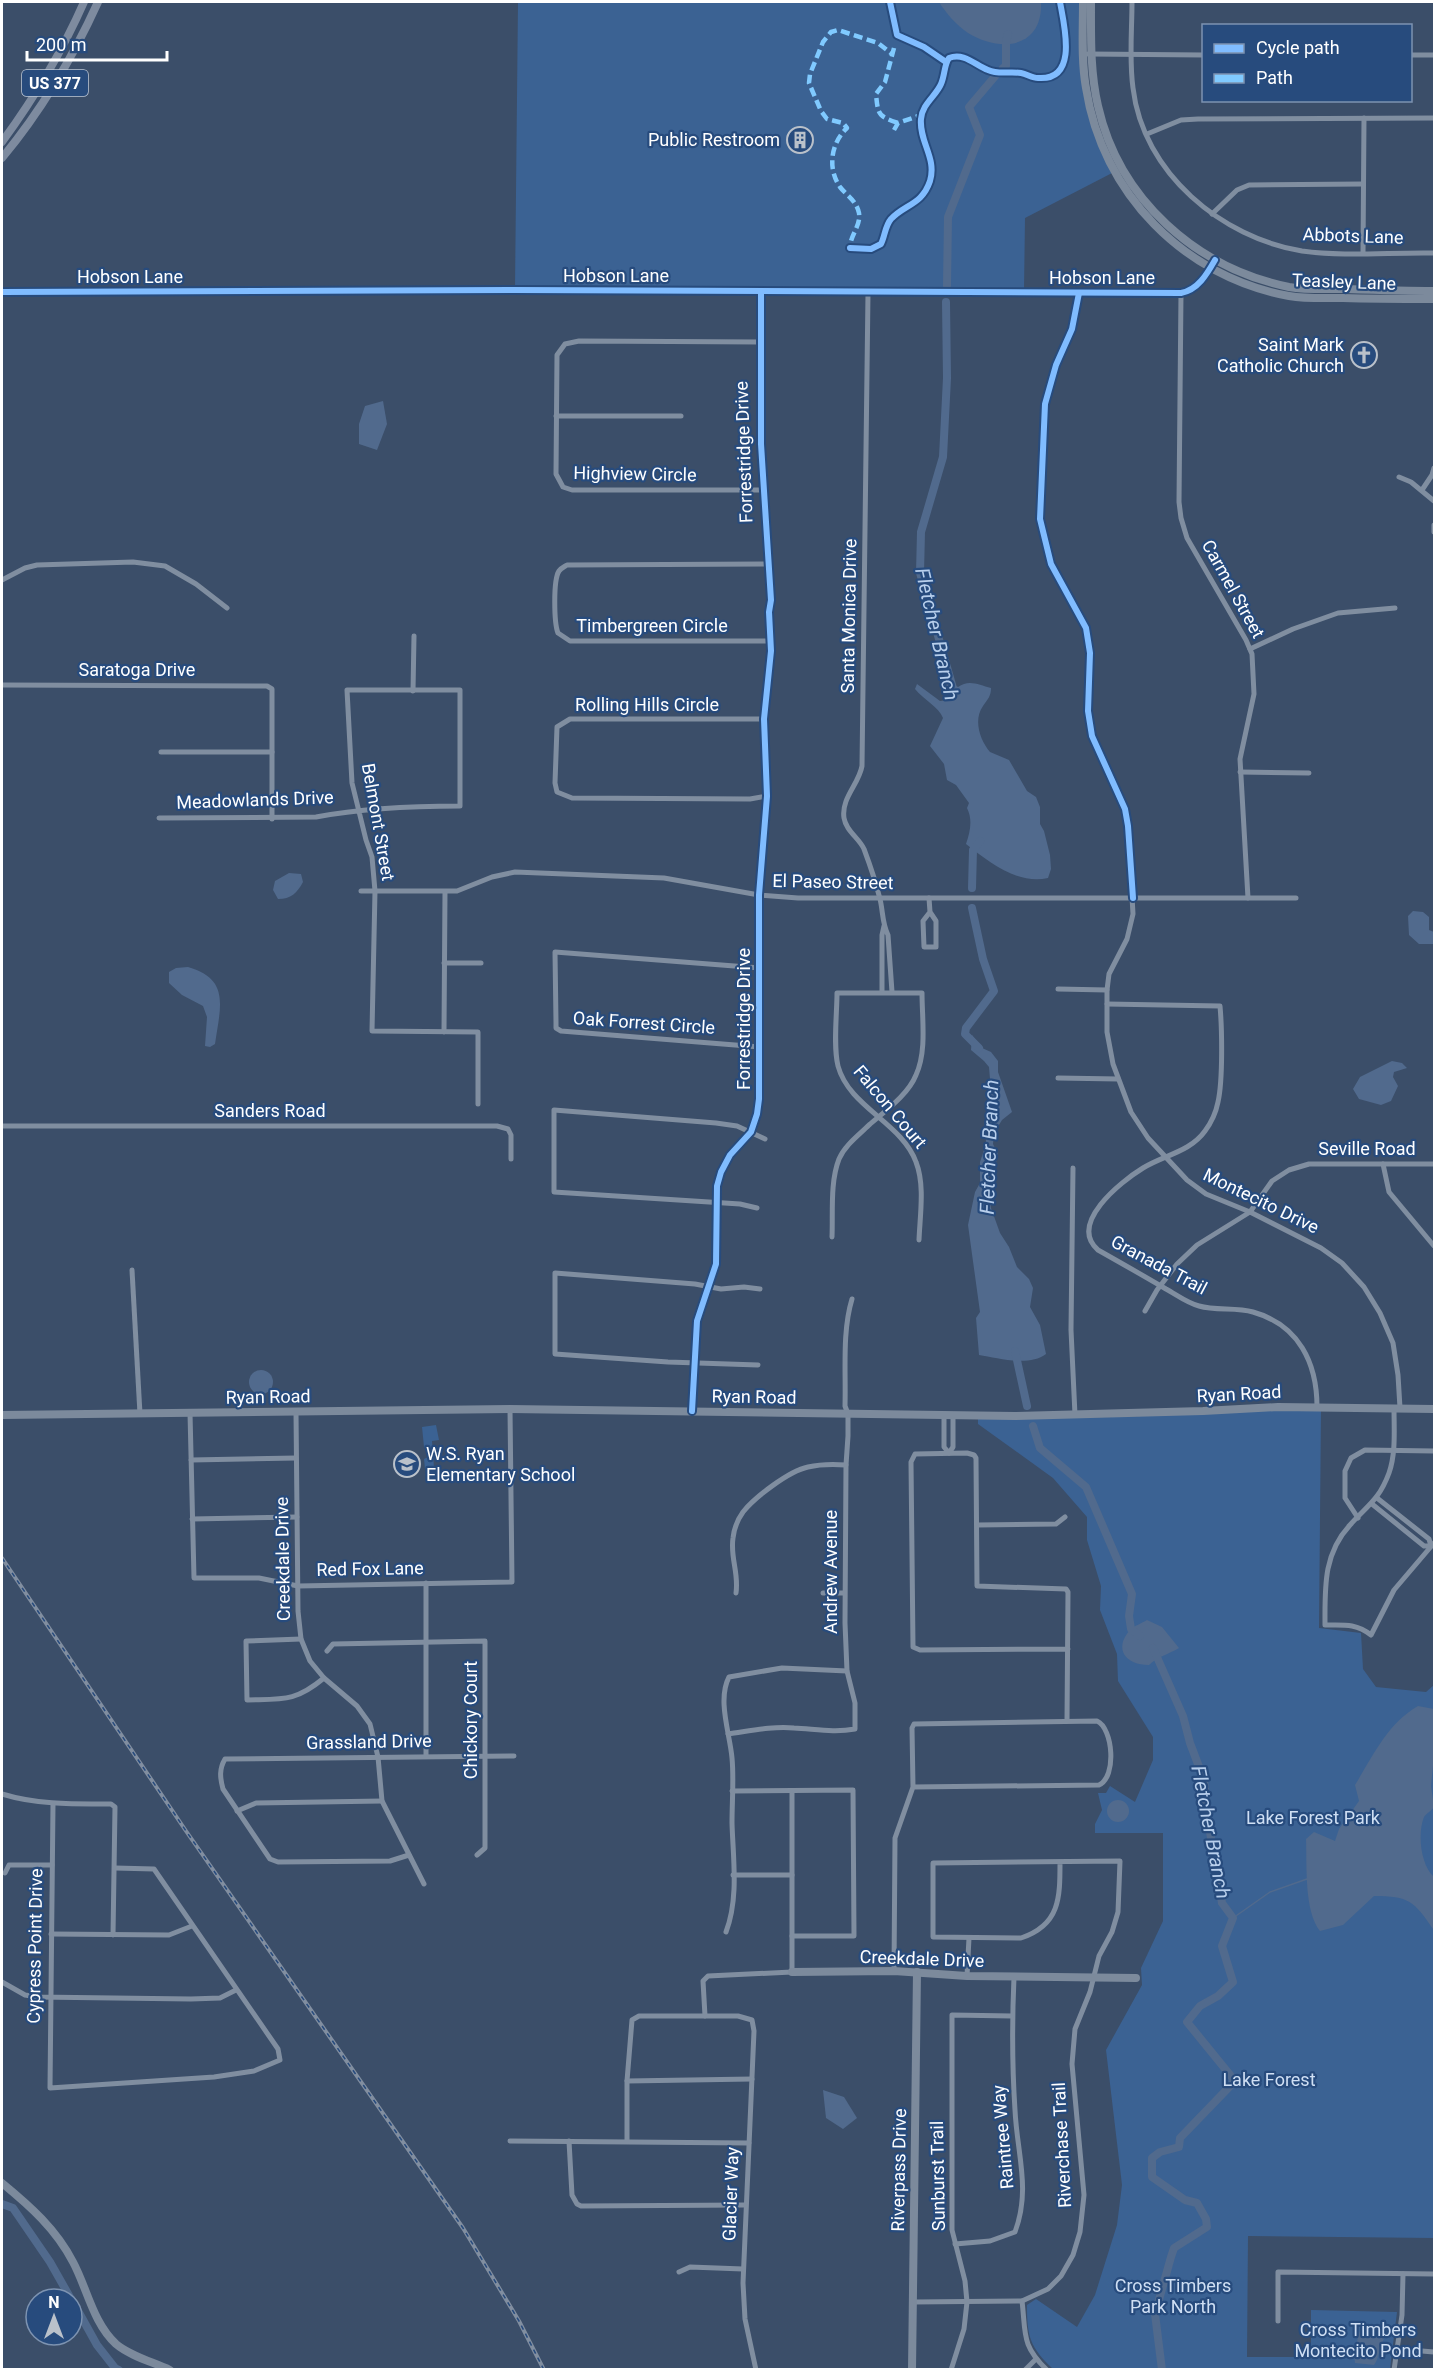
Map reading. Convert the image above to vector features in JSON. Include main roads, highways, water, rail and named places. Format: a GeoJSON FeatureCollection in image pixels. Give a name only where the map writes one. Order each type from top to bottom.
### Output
{"type":"FeatureCollection","features":[{"type":"Feature","properties":{"kind":"main road","name":"US 377"},"geometry":{"type":"LineString","coordinates":[[2,142],[51,71],[84,2]]}},
{"type":"Feature","properties":{"kind":"main road","name":"US 377"},"geometry":{"type":"LineString","coordinates":[[2,158],[61,74],[98,2]]}},
{"type":"Feature","properties":{"kind":"water"},"geometry":{"type":"Polygon","coordinates":[[[939,2],[1041,2],[1040,17],[1035,29],[1027,37],[1018,42],[994,43],[968,33],[952,19],[939,2]]]}},
{"type":"Feature","properties":{"kind":"water"},"geometry":{"type":"Polygon","coordinates":[[[383,401],[387,424],[377,450],[359,444],[359,424],[365,406],[383,401]]]}},
{"type":"Feature","properties":{"kind":"water"},"geometry":{"type":"Polygon","coordinates":[[[947,681],[958,687],[970,683],[991,688],[990,695],[978,717],[979,730],[990,752],[1009,760],[1027,791],[1036,797],[1040,807],[1040,824],[1050,855],[1051,869],[1048,878],[1026,878],[1015,875],[994,865],[966,844],[970,826],[967,808],[969,803],[956,785],[947,780],[944,764],[930,746],[943,718],[938,710],[915,689],[917,684],[940,701],[947,700],[945,693],[947,681]]]}},
{"type":"Feature","properties":{"kind":"water"},"geometry":{"type":"Polygon","coordinates":[[[289,873],[301,874],[303,882],[293,895],[278,899],[273,890],[275,881],[289,873]]]}},
{"type":"Feature","properties":{"kind":"water"},"geometry":{"type":"Polygon","coordinates":[[[1413,911],[1423,912],[1429,917],[1429,930],[1434,932],[1433,944],[1419,944],[1409,935],[1408,916],[1413,911]]]}},
{"type":"Feature","properties":{"kind":"water"},"geometry":{"type":"Polygon","coordinates":[[[188,967],[202,972],[211,979],[220,996],[215,1044],[210,1047],[205,1046],[207,1017],[203,1006],[182,995],[169,983],[169,972],[176,968],[188,967]]]}},
{"type":"Feature","properties":{"kind":"water"},"geometry":{"type":"Polygon","coordinates":[[[972,1035],[982,1048],[991,1052],[998,1061],[998,1072],[1012,1112],[1002,1120],[994,1133],[993,1144],[998,1154],[995,1167],[989,1177],[989,1194],[991,1208],[1000,1233],[1017,1267],[1029,1279],[1033,1288],[1030,1307],[1040,1325],[1046,1354],[1031,1360],[1022,1361],[979,1355],[976,1318],[980,1312],[968,1225],[975,1192],[980,1183],[980,1162],[986,1144],[985,1123],[990,1079],[989,1067],[971,1050],[972,1035]]]}},
{"type":"Feature","properties":{"kind":"water"},"geometry":{"type":"Polygon","coordinates":[[[1392,1061],[1402,1063],[1407,1068],[1394,1072],[1393,1077],[1398,1086],[1391,1101],[1381,1105],[1359,1099],[1353,1089],[1360,1077],[1392,1061]]]}},
{"type":"Feature","properties":{"kind":"water"},"geometry":{"type":"Polygon","coordinates":[[[261,1370],[266,1371],[272,1377],[272,1387],[266,1393],[261,1394],[256,1393],[250,1387],[249,1382],[250,1377],[256,1371],[261,1370]]]}},
{"type":"Feature","properties":{"kind":"water"},"geometry":{"type":"Polygon","coordinates":[[[1147,1620],[1162,1627],[1179,1648],[1149,1665],[1128,1659],[1122,1649],[1125,1637],[1130,1630],[1147,1620]]]}},
{"type":"Feature","properties":{"kind":"water"},"geometry":{"type":"Polygon","coordinates":[[[1418,1706],[1434,1709],[1434,1756],[1431,1786],[1434,1807],[1424,1817],[1421,1841],[1423,1858],[1434,1877],[1434,1928],[1410,1902],[1395,1897],[1374,1896],[1343,1925],[1320,1931],[1311,1912],[1309,1900],[1306,1839],[1314,1832],[1335,1841],[1339,1829],[1359,1801],[1355,1785],[1375,1752],[1389,1731],[1407,1713],[1418,1706]]]}},
{"type":"Feature","properties":{"kind":"water"},"geometry":{"type":"Polygon","coordinates":[[[1114,1800],[1122,1800],[1129,1807],[1129,1815],[1122,1822],[1114,1822],[1107,1815],[1107,1807],[1114,1800]]]}},
{"type":"Feature","properties":{"kind":"water"},"geometry":{"type":"Polygon","coordinates":[[[823,2090],[844,2097],[857,2118],[843,2129],[826,2118],[823,2090]]]}},
{"type":"Feature","properties":{"kind":"water"},"geometry":{"type":"Polygon","coordinates":[[[1370,2324],[1381,2332],[1384,2339],[1377,2359],[1374,2365],[1355,2363],[1354,2353],[1360,2330],[1370,2324]]]}},
{"type":"Feature","properties":{"kind":"waterway","name":"Fletcher Branch"},"geometry":{"type":"LineString","coordinates":[[1003,68],[1006,66],[1008,34]]}},
{"type":"Feature","properties":{"kind":"waterway","name":"Fletcher Branch"},"geometry":{"type":"LineString","coordinates":[[947,286],[948,217],[980,135],[969,107],[997,74]]}},
{"type":"Feature","properties":{"kind":"waterway","name":"Fletcher Branch"},"geometry":{"type":"LineString","coordinates":[[946,302],[947,378],[943,457],[921,532],[920,573],[955,695]]}},
{"type":"Feature","properties":{"kind":"waterway","name":"Fletcher Branch"},"geometry":{"type":"LineString","coordinates":[[972,888],[973,850],[980,841]]}},
{"type":"Feature","properties":{"kind":"waterway","name":"Fletcher Branch"},"geometry":{"type":"LineString","coordinates":[[972,908],[983,959],[994,991],[966,1028],[965,1034],[979,1048]]}},
{"type":"Feature","properties":{"kind":"waterway","name":"Fletcher Branch"},"geometry":{"type":"LineString","coordinates":[[1015,1351],[1027,1406]]}},
{"type":"Feature","properties":{"kind":"waterway","name":"Fletcher Branch"},"geometry":{"type":"LineString","coordinates":[[1033,1426],[1040,1448],[1086,1487],[1132,1594],[1129,1616],[1131,1629],[1140,1636]]}},
{"type":"Feature","properties":{"kind":"waterway","name":"Fletcher Branch"},"geometry":{"type":"LineString","coordinates":[[1153,1648],[1183,1716],[1204,1780],[1208,1820],[1222,1903],[1233,1918],[1222,1946],[1233,1982],[1218,1996],[1200,2006],[1187,2022],[1235,2081],[1180,2138],[1179,2147],[1160,2152],[1152,2158],[1152,2177],[1185,2200],[1197,2203],[1206,2219],[1207,2227],[1174,2248],[1171,2257],[1155,2314],[1162,2370]]}},
{"type":"Feature","properties":{"kind":"waterway"},"geometry":{"type":"LineString","coordinates":[[1233,1918],[1270,1892],[1307,1879]]}},
{"type":"Feature","properties":{"kind":"waterway"},"geometry":{"type":"LineString","coordinates":[[2,2204],[13,2208],[64,2287]]}},
{"type":"Feature","properties":{"kind":"waterway"},"geometry":{"type":"LineString","coordinates":[[84,2322],[97,2345],[119,2370]]}},
{"type":"Feature","properties":{"kind":"railway"},"geometry":{"type":"LineString","coordinates":[[2,1558],[186,1831],[463,2228],[519,2321],[544,2370]]}},
{"type":"Feature","properties":{"kind":"place","name":"Public Restroom"},"geometry":{"type":"Point","coordinates":[800,140]}},
{"type":"Feature","properties":{"kind":"place","name":"Saint Mark Catholic Church"},"geometry":{"type":"Point","coordinates":[1364,355]}},
{"type":"Feature","properties":{"kind":"place","name":"W.S. Ryan Elementary School"},"geometry":{"type":"Point","coordinates":[407,1464]}},
{"type":"Feature","properties":{"kind":"park label","name":"Lake Forest Park"},"geometry":{"type":"Point","coordinates":[1313,1818]}},
{"type":"Feature","properties":{"kind":"park label","name":"Lake Forest"},"geometry":{"type":"Point","coordinates":[1269,2080]}},
{"type":"Feature","properties":{"kind":"park label","name":"Cross Timbers Park North"},"geometry":{"type":"Point","coordinates":[1173,2296]}},
{"type":"Feature","properties":{"kind":"park label","name":"Cross Timbers Montecito Pond"},"geometry":{"type":"Point","coordinates":[1358,2340]}}]}
